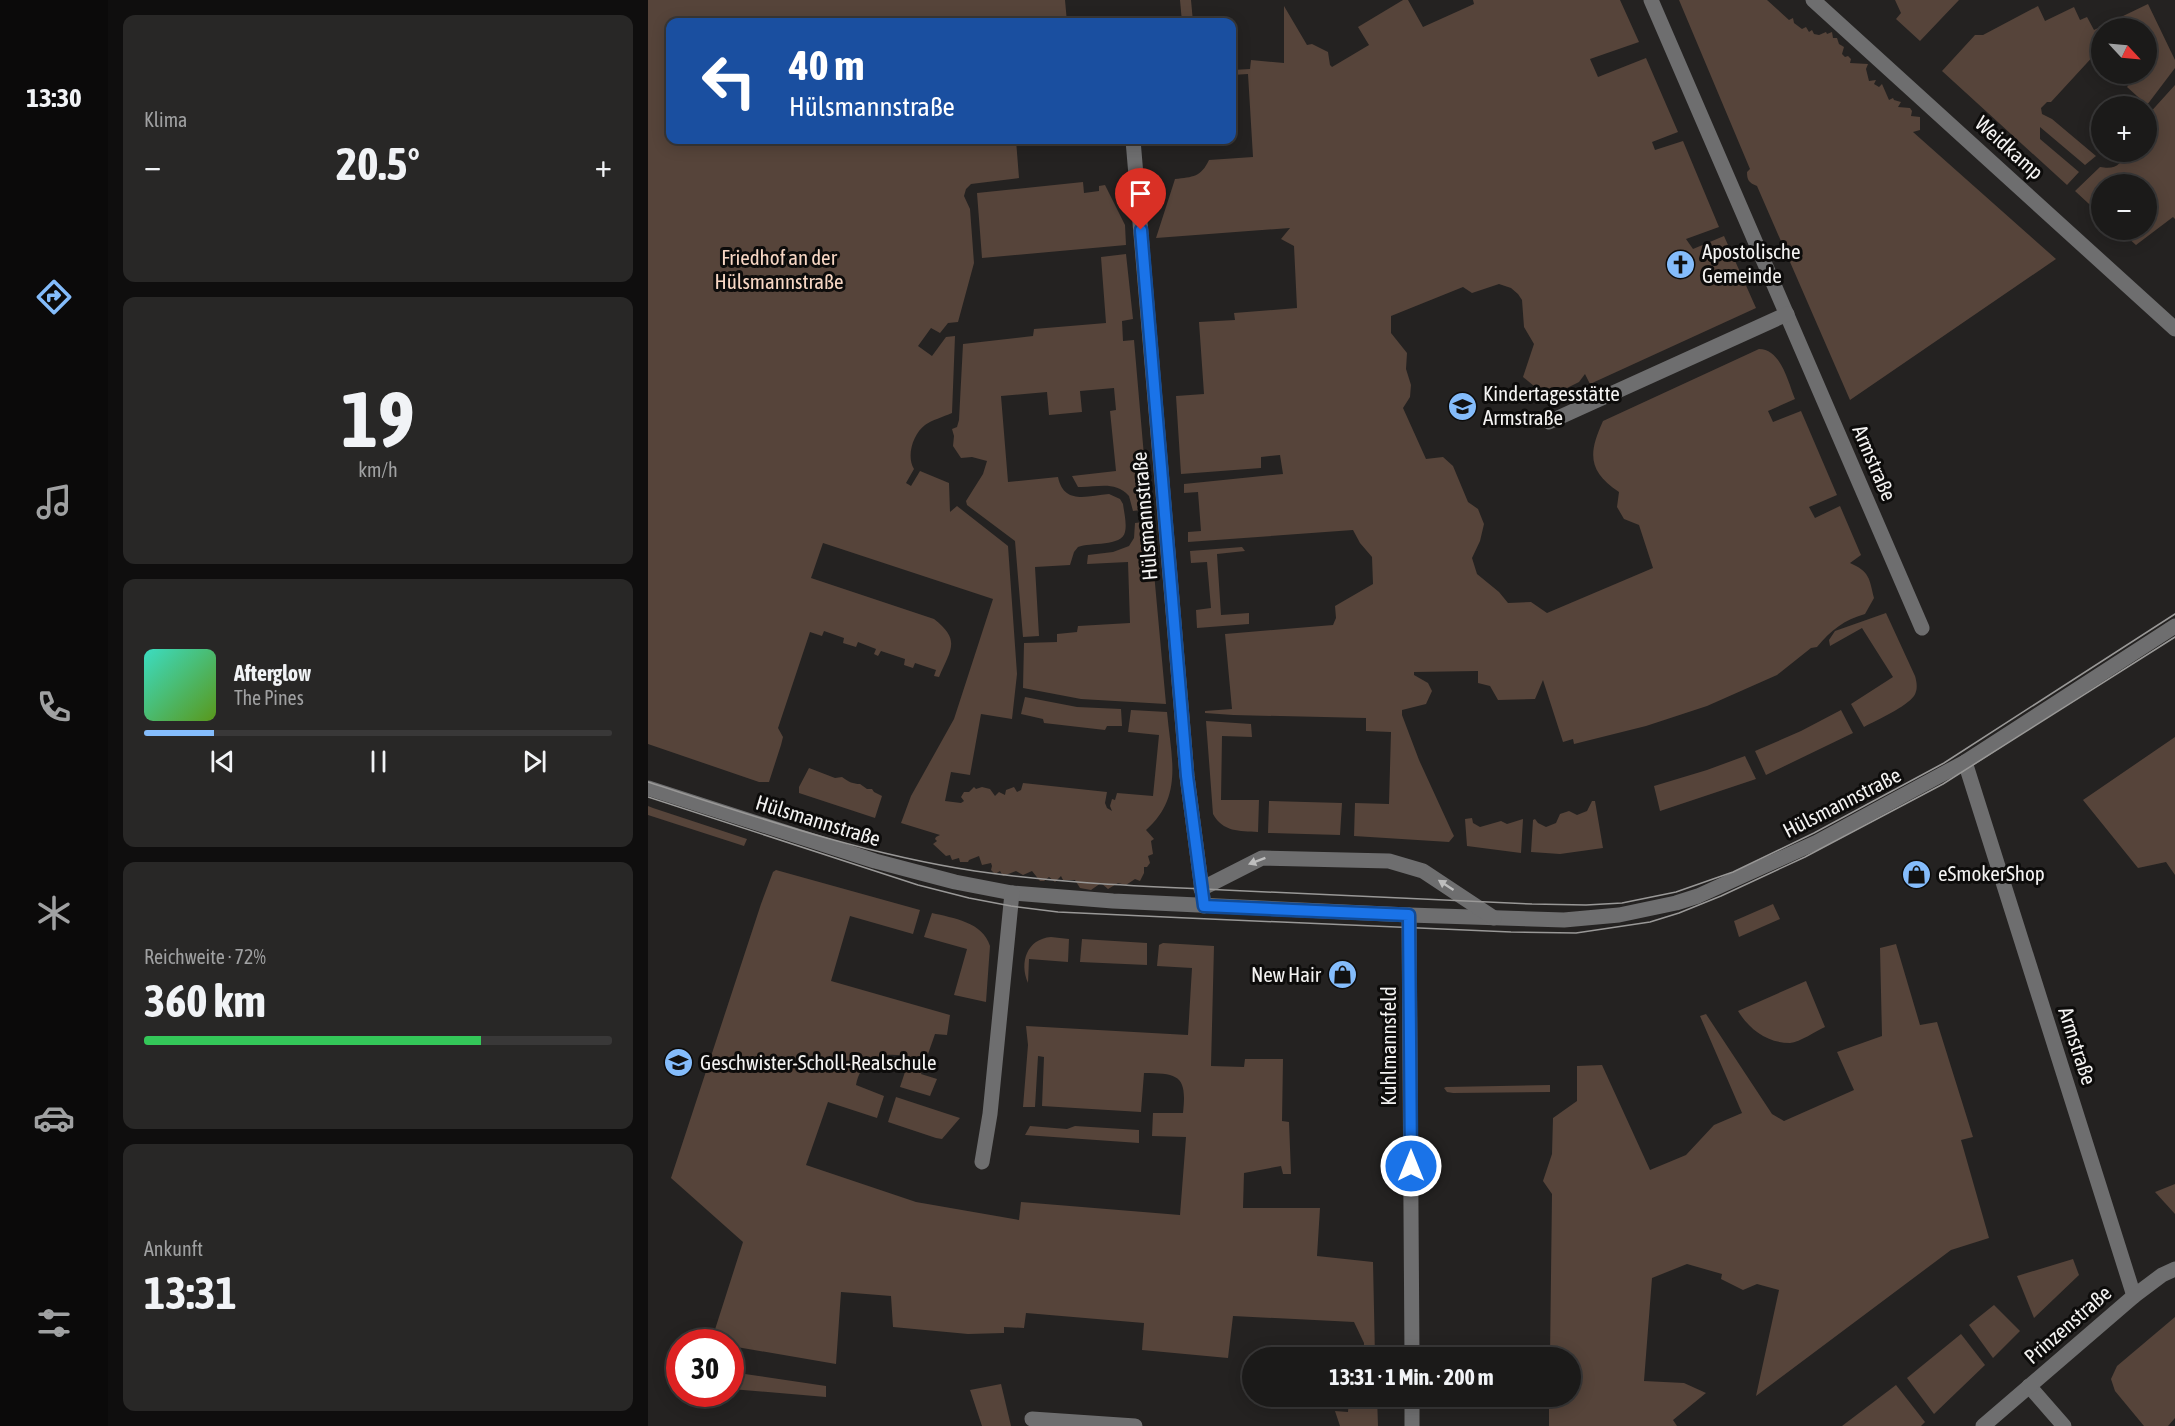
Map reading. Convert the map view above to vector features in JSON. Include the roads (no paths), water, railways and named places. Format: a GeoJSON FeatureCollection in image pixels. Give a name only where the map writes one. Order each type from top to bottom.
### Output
{"type":"FeatureCollection","features":[{"type":"Feature","properties":{"kind":"street","name":"Armstraße"},"geometry":{"type":"LineString","coordinates":[[1651,0],[1922,628]]}},
{"type":"Feature","properties":{"kind":"street","name":"Weidkamp"},"geometry":{"type":"LineString","coordinates":[[1813,0],[2175,329]]}},
{"type":"Feature","properties":{"kind":"street","name":"Hülsmannstraße"},"geometry":{"type":"LineString","coordinates":[[1133,144],[1187,776],[1204,906]]}},
{"type":"Feature","properties":{"kind":"street"},"geometry":{"type":"LineString","coordinates":[[1549,422],[1787,314]]}},
{"type":"Feature","properties":{"kind":"street","name":"Hülsmannstraße"},"geometry":{"type":"LineString","coordinates":[[648,788],[886,864],[955,882],[1012,893],[1204,906],[1494,918],[1583,919],[1627,914],[1676,903],[1724,886],[1817,842],[1965,762],[2175,626]]}},
{"type":"Feature","properties":{"kind":"street","name":"Armstraße"},"geometry":{"type":"LineString","coordinates":[[1965,762],[2134,1296]]}},
{"type":"Feature","properties":{"kind":"street"},"geometry":{"type":"LineString","coordinates":[[1201,889],[1262,858],[1389,861],[1423,871],[1494,918]]}},
{"type":"Feature","properties":{"kind":"street"},"geometry":{"type":"LineString","coordinates":[[982,1162],[990,1114],[1012,893]]}},
{"type":"Feature","properties":{"kind":"street","name":"Kuhlmannsfeld"},"geometry":{"type":"LineString","coordinates":[[1409,915],[1412,1347]]}},
{"type":"Feature","properties":{"kind":"street"},"geometry":{"type":"LineString","coordinates":[[2134,1296],[2162,1275],[2175,1269]]}},
{"type":"Feature","properties":{"kind":"street","name":"Prinzenstraße"},"geometry":{"type":"LineString","coordinates":[[1983,1426],[2134,1296]]}},
{"type":"Feature","properties":{"kind":"street","name":"Prinzenstraße"},"geometry":{"type":"LineString","coordinates":[[2029,1386],[2064,1426]]}},
{"type":"Feature","properties":{"kind":"street"},"geometry":{"type":"LineString","coordinates":[[1412,1407],[1412,1426]]}},
{"type":"Feature","properties":{"kind":"street"},"geometry":{"type":"LineString","coordinates":[[1032,1419],[1135,1426]]}},
{"type":"Feature","properties":{"kind":"tram line"},"geometry":{"type":"LineString","coordinates":[[648,782],[851,845],[933,864],[1006,875],[1100,883],[1301,894],[1532,904],[1622,903],[1676,892],[1733,872],[1814,833],[1944,763],[2175,614]]}},
{"type":"Feature","properties":{"kind":"tram line"},"geometry":{"type":"LineString","coordinates":[[648,797],[918,885],[1011,906],[1058,912],[1576,933],[1650,922],[1679,913],[1805,857],[1943,784],[2175,637]]}},
{"type":"Feature","properties":{"kind":"place","name":"Apostolische Gemeinde"},"geometry":{"type":"Point","coordinates":[1681,264]}},
{"type":"Feature","properties":{"kind":"place","name":"Kindertagesstätte Armstraße"},"geometry":{"type":"Point","coordinates":[1462,406]}},
{"type":"Feature","properties":{"kind":"place","name":"eSmokerShop"},"geometry":{"type":"Point","coordinates":[1917,874]}},
{"type":"Feature","properties":{"kind":"place","name":"New Hair"},"geometry":{"type":"Point","coordinates":[1342,975]}},
{"type":"Feature","properties":{"kind":"place","name":"Geschwister-Scholl-Realschule"},"geometry":{"type":"Point","coordinates":[679,1063]}},
{"type":"Feature","properties":{"kind":"park label","name":"Friedhof an der Hülsmannstraße"},"geometry":{"type":"Point","coordinates":[779,270]}}]}
